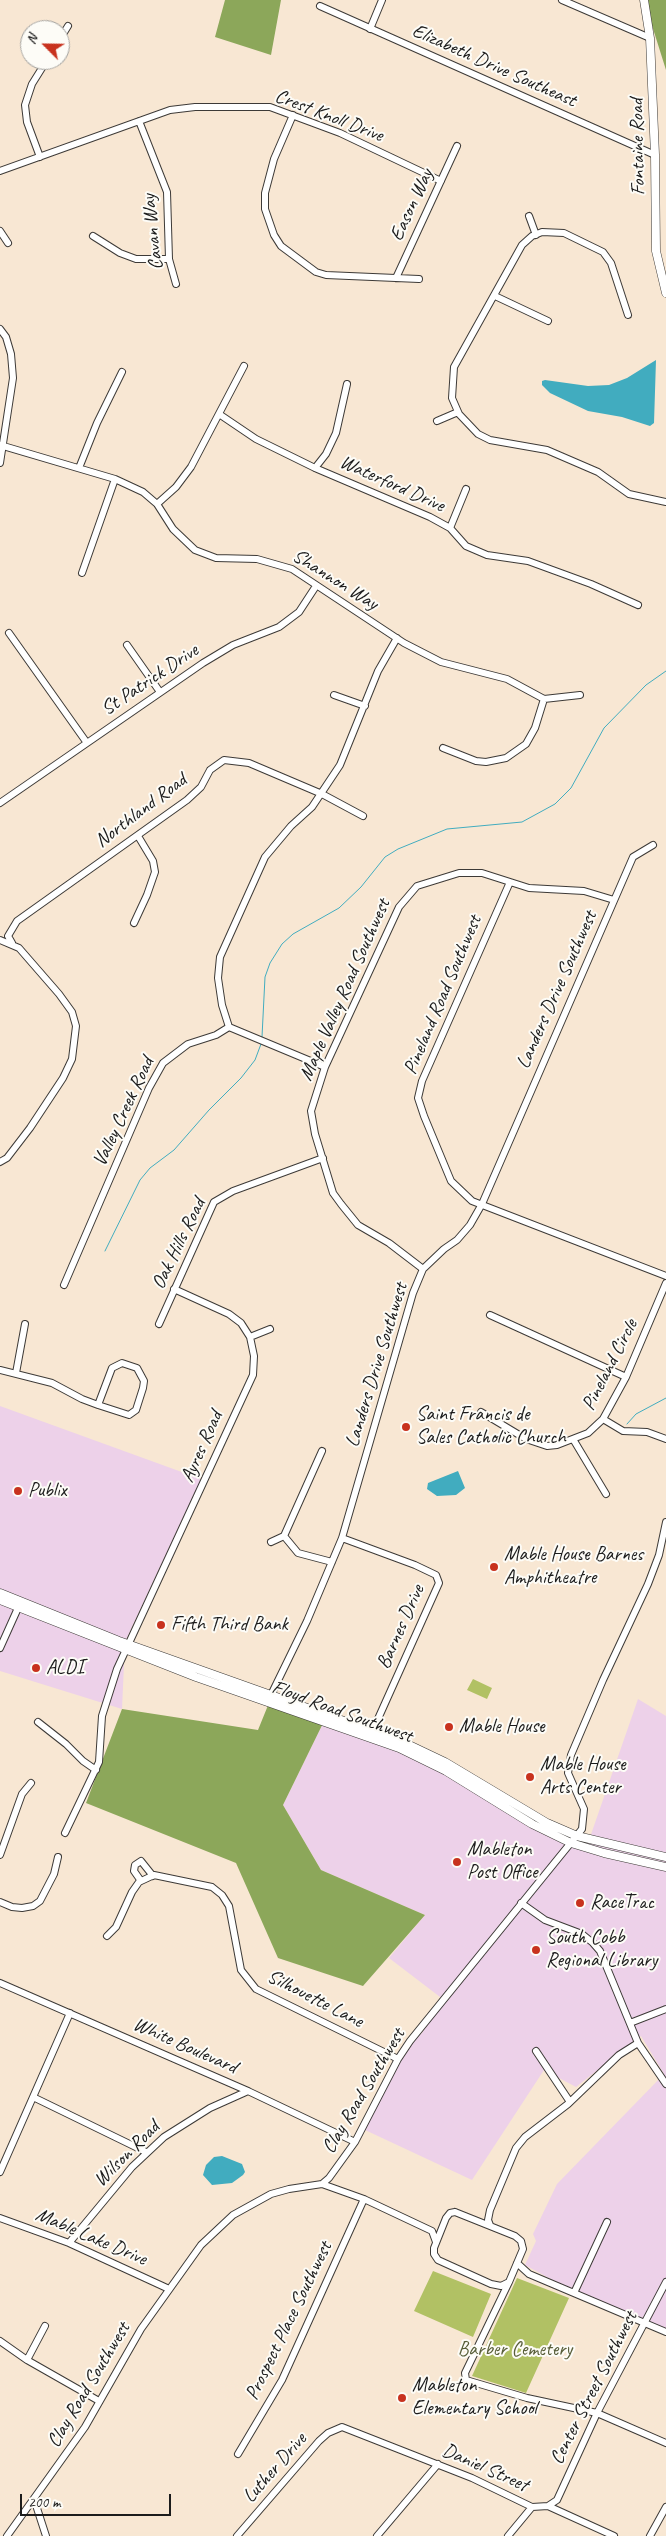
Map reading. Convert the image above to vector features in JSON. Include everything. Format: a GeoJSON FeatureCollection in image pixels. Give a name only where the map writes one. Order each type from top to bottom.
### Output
{"type":"FeatureCollection","features":[{"type":"Feature","properties":{"kind":"main road","name":"Fontaine Road"},"geometry":{"type":"LineString","coordinates":[[644,0],[650,38],[656,155],[656,251],[666,293]]}},
{"type":"Feature","properties":{"kind":"main road","name":"Floyd Road Southwest"},"geometry":{"type":"LineString","coordinates":[[0,1593],[127,1647]]}},
{"type":"Feature","properties":{"kind":"main road","name":"Floyd Road Southwest"},"geometry":{"type":"LineString","coordinates":[[0,1600],[369,1736],[426,1760],[532,1824],[571,1843],[604,1853],[666,1867]]}},
{"type":"Feature","properties":{"kind":"main road","name":"Floyd Road Southwest"},"geometry":{"type":"LineString","coordinates":[[269,1699],[372,1730],[424,1751],[526,1811],[577,1836],[666,1858]]}},
{"type":"Feature","properties":{"kind":"street"},"geometry":{"type":"LineString","coordinates":[[370,29],[382,0]]}},
{"type":"Feature","properties":{"kind":"street"},"geometry":{"type":"LineString","coordinates":[[562,0],[650,38]]}},
{"type":"Feature","properties":{"kind":"street","name":"Elizabeth Drive Southeast"},"geometry":{"type":"LineString","coordinates":[[320,6],[656,155]]}},
{"type":"Feature","properties":{"kind":"street"},"geometry":{"type":"LineString","coordinates":[[40,157],[27,122],[25,105],[32,84],[41,70]]}},
{"type":"Feature","properties":{"kind":"street","name":"Crest Knoll Drive"},"geometry":{"type":"LineString","coordinates":[[0,171],[170,110],[195,107],[270,107],[340,133],[441,181]]}},
{"type":"Feature","properties":{"kind":"street"},"geometry":{"type":"LineString","coordinates":[[293,115],[274,159],[265,193],[265,209],[274,235],[282,246],[316,272],[339,276],[419,279]]}},
{"type":"Feature","properties":{"kind":"street","name":"Cavan Way"},"geometry":{"type":"LineString","coordinates":[[139,121],[167,192],[169,259],[176,284]]}},
{"type":"Feature","properties":{"kind":"street","name":"Eason Way"},"geometry":{"type":"LineString","coordinates":[[396,278],[457,146]]}},
{"type":"Feature","properties":{"kind":"street"},"geometry":{"type":"LineString","coordinates":[[529,216],[536,235]]}},
{"type":"Feature","properties":{"kind":"street"},"geometry":{"type":"LineString","coordinates":[[0,231],[8,243]]}},
{"type":"Feature","properties":{"kind":"street"},"geometry":{"type":"LineString","coordinates":[[628,315],[611,263],[603,252],[564,233],[552,232],[536,235],[522,245],[454,367],[452,398],[458,412],[469,427],[490,440],[547,450],[598,472],[629,494],[666,502]]}},
{"type":"Feature","properties":{"kind":"street"},"geometry":{"type":"LineString","coordinates":[[92,236],[120,253],[136,259],[169,259]]}},
{"type":"Feature","properties":{"kind":"street"},"geometry":{"type":"LineString","coordinates":[[495,296],[548,321]]}},
{"type":"Feature","properties":{"kind":"street"},"geometry":{"type":"LineString","coordinates":[[0,328],[6,336],[11,354],[13,378],[1,445],[0,463]]}},
{"type":"Feature","properties":{"kind":"street"},"geometry":{"type":"LineString","coordinates":[[157,504],[191,468],[244,366]]}},
{"type":"Feature","properties":{"kind":"street"},"geometry":{"type":"LineString","coordinates":[[79,468],[97,423],[122,372]]}},
{"type":"Feature","properties":{"kind":"street"},"geometry":{"type":"LineString","coordinates":[[315,468],[326,454],[336,433],[348,384]]}},
{"type":"Feature","properties":{"kind":"street"},"geometry":{"type":"LineString","coordinates":[[437,421],[458,412]]}},
{"type":"Feature","properties":{"kind":"street","name":"Waterford Drive"},"geometry":{"type":"LineString","coordinates":[[218,414],[256,439],[315,468],[410,506],[450,528],[466,546],[478,552],[528,560],[638,605]]}},
{"type":"Feature","properties":{"kind":"street","name":"Shannon Way"},"geometry":{"type":"LineString","coordinates":[[1,445],[115,479],[143,492],[157,504],[173,529],[195,550],[204,555],[216,558],[257,559],[282,564],[397,638],[441,662],[507,679],[544,699]]}},
{"type":"Feature","properties":{"kind":"street"},"geometry":{"type":"LineString","coordinates":[[82,573],[115,479]]}},
{"type":"Feature","properties":{"kind":"street"},"geometry":{"type":"LineString","coordinates":[[450,528],[466,489]]}},
{"type":"Feature","properties":{"kind":"street","name":"St Patrick Drive"},"geometry":{"type":"LineString","coordinates":[[1,800],[233,645],[279,627],[299,612],[316,586]]}},
{"type":"Feature","properties":{"kind":"street"},"geometry":{"type":"LineString","coordinates":[[9,633],[87,743]]}},
{"type":"Feature","properties":{"kind":"street"},"geometry":{"type":"LineString","coordinates":[[325,1067],[229,1027],[222,1006],[218,978],[220,957],[265,857],[272,846],[312,807],[340,765],[378,671],[397,638]]}},
{"type":"Feature","properties":{"kind":"street"},"geometry":{"type":"LineString","coordinates":[[127,645],[160,692]]}},
{"type":"Feature","properties":{"kind":"street"},"geometry":{"type":"LineString","coordinates":[[334,695],[365,706]]}},
{"type":"Feature","properties":{"kind":"street"},"geometry":{"type":"LineString","coordinates":[[443,748],[486,762],[506,758],[526,744],[536,728],[544,699],[580,695]]}},
{"type":"Feature","properties":{"kind":"street","name":"Northland Road"},"geometry":{"type":"LineString","coordinates":[[12,943],[8,936],[17,920],[187,800],[201,787],[210,770],[224,760],[249,762],[322,794],[363,816]]}},
{"type":"Feature","properties":{"kind":"street"},"geometry":{"type":"LineString","coordinates":[[134,923],[155,872],[153,861],[138,836]]}},
{"type":"Feature","properties":{"kind":"street","name":"Landers Drive Southwest"},"geometry":{"type":"LineString","coordinates":[[269,1699],[307,1621],[342,1538],[413,1293],[423,1269],[444,1249],[457,1240],[470,1225],[482,1204],[633,857],[653,845]]}},
{"type":"Feature","properties":{"kind":"street","name":"Maple Valley Road Southwest"},"geometry":{"type":"LineString","coordinates":[[423,1269],[389,1243],[358,1225],[333,1193],[315,1134],[311,1111],[325,1067],[399,907],[417,886],[459,873],[482,873],[529,888],[584,891],[614,900]]}},
{"type":"Feature","properties":{"kind":"street","name":"Pineland Road Southwest"},"geometry":{"type":"LineString","coordinates":[[510,882],[428,1065],[418,1098],[451,1181],[463,1194],[482,1204],[666,1276]]}},
{"type":"Feature","properties":{"kind":"street"},"geometry":{"type":"LineString","coordinates":[[0,940],[12,943],[19,948],[59,994],[72,1012],[76,1026],[72,1059],[63,1078],[30,1128],[6,1158],[0,1162]]}},
{"type":"Feature","properties":{"kind":"street","name":"Valley Creek Road"},"geometry":{"type":"LineString","coordinates":[[64,1285],[149,1088],[163,1063],[188,1044],[216,1035],[229,1027]]}},
{"type":"Feature","properties":{"kind":"street","name":"Oak Hills Road"},"geometry":{"type":"LineString","coordinates":[[159,1324],[214,1202],[233,1191],[323,1158]]}},
{"type":"Feature","properties":{"kind":"street","name":"Pineland Circle"},"geometry":{"type":"LineString","coordinates":[[482,1412],[526,1439],[547,1446],[588,1433],[603,1419],[626,1377],[666,1283]]}},
{"type":"Feature","properties":{"kind":"street"},"geometry":{"type":"LineString","coordinates":[[174,1289],[229,1314],[242,1323],[250,1337],[270,1329]]}},
{"type":"Feature","properties":{"kind":"street"},"geometry":{"type":"LineString","coordinates":[[490,1316],[626,1377]]}},
{"type":"Feature","properties":{"kind":"street"},"geometry":{"type":"LineString","coordinates":[[16,1373],[25,1324]]}},
{"type":"Feature","properties":{"kind":"street","name":"Ayres Road"},"geometry":{"type":"LineString","coordinates":[[65,1833],[96,1770],[104,1705],[127,1647],[253,1375],[254,1356],[250,1337]]}},
{"type":"Feature","properties":{"kind":"street"},"geometry":{"type":"LineString","coordinates":[[0,1370],[52,1383],[98,1405],[133,1414],[136,1410],[144,1381],[137,1368],[122,1363],[112,1368],[98,1405]]}},
{"type":"Feature","properties":{"kind":"street"},"geometry":{"type":"LineString","coordinates":[[603,1419],[622,1431],[647,1432],[666,1439]]}},
{"type":"Feature","properties":{"kind":"street"},"geometry":{"type":"LineString","coordinates":[[573,1439],[606,1494]]}},
{"type":"Feature","properties":{"kind":"street"},"geometry":{"type":"LineString","coordinates":[[270,1542],[284,1536],[322,1451]]}},
{"type":"Feature","properties":{"kind":"street"},"geometry":{"type":"LineString","coordinates":[[577,1836],[584,1824],[584,1809],[568,1773],[571,1755],[659,1555],[666,1522]]}},
{"type":"Feature","properties":{"kind":"street"},"geometry":{"type":"LineString","coordinates":[[284,1536],[298,1553],[332,1562]]}},
{"type":"Feature","properties":{"kind":"street","name":"Barnes Drive"},"geometry":{"type":"LineString","coordinates":[[342,1538],[415,1565],[436,1576],[439,1583],[372,1730]]}},
{"type":"Feature","properties":{"kind":"street"},"geometry":{"type":"LineString","coordinates":[[0,1648],[18,1608]]}},
{"type":"Feature","properties":{"kind":"street"},"geometry":{"type":"LineString","coordinates":[[38,1722],[66,1744],[82,1761],[96,1770]]}},
{"type":"Feature","properties":{"kind":"street"},"geometry":{"type":"LineString","coordinates":[[0,1855],[22,1794],[31,1783]]}},
{"type":"Feature","properties":{"kind":"street","name":"Clay Road Southwest"},"geometry":{"type":"LineString","coordinates":[[7,2536],[85,2427],[141,2329],[200,2245],[233,2215],[271,2194],[322,2184],[355,2142],[398,2059],[521,1903],[577,1836]]}},
{"type":"Feature","properties":{"kind":"street"},"geometry":{"type":"LineString","coordinates":[[0,1902],[12,1908],[22,1908],[33,1906],[40,1901],[54,1874],[58,1856]]}},
{"type":"Feature","properties":{"kind":"street"},"geometry":{"type":"LineString","coordinates":[[107,1936],[116,1927],[132,1892],[141,1881],[152,1876],[141,1861],[134,1865],[134,1871],[141,1881]]}},
{"type":"Feature","properties":{"kind":"street","name":"Silhouette Lane"},"geometry":{"type":"LineString","coordinates":[[152,1876],[163,1876],[212,1887],[222,1895],[229,1906],[241,1970],[247,1981],[256,1989],[398,2059]]}},
{"type":"Feature","properties":{"kind":"street"},"geometry":{"type":"LineString","coordinates":[[521,1903],[545,1920],[582,1934],[593,1942],[600,1951],[638,2043],[666,2084]]}},
{"type":"Feature","properties":{"kind":"street","name":"White Boulevard"},"geometry":{"type":"LineString","coordinates":[[0,1983],[248,2092],[355,2142]]}},
{"type":"Feature","properties":{"kind":"street"},"geometry":{"type":"LineString","coordinates":[[630,2023],[666,2009]]}},
{"type":"Feature","properties":{"kind":"street"},"geometry":{"type":"LineString","coordinates":[[0,2172],[70,2013]]}},
{"type":"Feature","properties":{"kind":"street"},"geometry":{"type":"LineString","coordinates":[[490,2225],[488,2220],[490,2210],[516,2148],[525,2137],[570,2102],[619,2055],[638,2043]]}},
{"type":"Feature","properties":{"kind":"street"},"geometry":{"type":"LineString","coordinates":[[536,2051],[570,2102]]}},
{"type":"Feature","properties":{"kind":"street","name":"Wilson Road"},"geometry":{"type":"LineString","coordinates":[[69,2243],[146,2152],[164,2137],[210,2108],[248,2092]]}},
{"type":"Feature","properties":{"kind":"street"},"geometry":{"type":"LineString","coordinates":[[33,2097],[146,2152]]}},
{"type":"Feature","properties":{"kind":"street"},"geometry":{"type":"LineString","coordinates":[[322,2184],[364,2199],[432,2231],[436,2243]]}},
{"type":"Feature","properties":{"kind":"street","name":"Prospect Place Southwest"},"geometry":{"type":"LineString","coordinates":[[238,2454],[282,2380],[364,2199]]}},
{"type":"Feature","properties":{"kind":"street"},"geometry":{"type":"LineString","coordinates":[[476,2219],[482,2218],[490,2210]]}},
{"type":"Feature","properties":{"kind":"street"},"geometry":{"type":"LineString","coordinates":[[509,2282],[501,2286],[491,2284],[438,2260],[434,2254],[436,2243],[443,2225],[450,2214],[455,2212],[476,2219],[515,2236],[521,2241],[524,2249],[517,2263],[513,2274],[499,2304],[465,2373],[466,2380],[527,2398],[597,2413],[666,2443]]}},
{"type":"Feature","properties":{"kind":"street","name":"Mable Lake Drive"},"geometry":{"type":"LineString","coordinates":[[0,2218],[69,2243],[169,2289]]}},
{"type":"Feature","properties":{"kind":"street"},"geometry":{"type":"LineString","coordinates":[[574,2293],[608,2222]]}},
{"type":"Feature","properties":{"kind":"street"},"geometry":{"type":"LineString","coordinates":[[432,2231],[443,2225]]}},
{"type":"Feature","properties":{"kind":"street"},"geometry":{"type":"LineString","coordinates":[[517,2263],[529,2274],[666,2332]]}},
{"type":"Feature","properties":{"kind":"street"},"geometry":{"type":"LineString","coordinates":[[513,2274],[529,2274]]}},
{"type":"Feature","properties":{"kind":"street","name":"Center Street Southwest"},"geometry":{"type":"LineString","coordinates":[[548,2506],[557,2500],[597,2413],[666,2282]]}},
{"type":"Feature","properties":{"kind":"street"},"geometry":{"type":"LineString","coordinates":[[491,2284],[497,2289],[499,2304]]}},
{"type":"Feature","properties":{"kind":"street"},"geometry":{"type":"LineString","coordinates":[[27,2360],[45,2326]]}},
{"type":"Feature","properties":{"kind":"street"},"geometry":{"type":"LineString","coordinates":[[0,2342],[27,2360],[99,2401]]}},
{"type":"Feature","properties":{"kind":"street","name":"Daniel Street"},"geometry":{"type":"LineString","coordinates":[[342,2426],[438,2464],[532,2507],[548,2506],[614,2536]]}},
{"type":"Feature","properties":{"kind":"street","name":"Luther Drive"},"geometry":{"type":"LineString","coordinates":[[237,2536],[320,2441],[328,2433],[342,2426]]}},
{"type":"Feature","properties":{"kind":"street"},"geometry":{"type":"LineString","coordinates":[[377,2536],[438,2464]]}},
{"type":"Feature","properties":{"kind":"street"},"geometry":{"type":"LineString","coordinates":[[34,2499],[46,2536]]}},
{"type":"Feature","properties":{"kind":"street"},"geometry":{"type":"LineString","coordinates":[[508,2536],[532,2507]]}},
{"type":"Feature","properties":{"kind":"street"},"geometry":{"type":"LineString","coordinates":[[650,2536],[666,2507]]}},
{"type":"Feature","properties":{"kind":"shaded area"},"geometry":{"type":"Polygon","coordinates":[[[0,1406],[201,1479],[125,1642],[122,1709],[0,1671],[0,1406]]]}},
{"type":"Feature","properties":{"kind":"shaded area"},"geometry":{"type":"Polygon","coordinates":[[[638,1699],[666,1716],[666,2335],[578,2294],[525,2265],[536,2241],[533,2234],[557,2184],[664,2074],[641,2036],[576,2087],[544,2070],[472,2180],[365,2130],[394,2057],[422,2033],[444,2000],[389,1958],[425,1915],[321,1870],[283,1805],[328,1713],[440,1760],[573,1837],[588,1843],[638,1699]]]}},
{"type":"Feature","properties":{"kind":"green space"},"geometry":{"type":"Polygon","coordinates":[[[225,0],[281,0],[271,55],[215,37],[225,0]]]}},
{"type":"Feature","properties":{"kind":"green space"},"geometry":{"type":"Polygon","coordinates":[[[644,0],[666,0],[666,70],[644,0]]]}},
{"type":"Feature","properties":{"kind":"green space"},"geometry":{"type":"Polygon","coordinates":[[[473,1679],[492,1688],[487,1699],[467,1690],[473,1679]]]}},
{"type":"Feature","properties":{"kind":"green space"},"geometry":{"type":"Polygon","coordinates":[[[273,1693],[328,1713],[283,1805],[321,1870],[425,1915],[363,1986],[278,1958],[236,1863],[86,1803],[122,1709],[258,1730],[273,1693]]]}},
{"type":"Feature","properties":{"kind":"green space"},"geometry":{"type":"Polygon","coordinates":[[[433,2271],[491,2294],[473,2337],[414,2311],[433,2271]]]}},
{"type":"Feature","properties":{"kind":"green space","name":"Barber Cemetery"},"geometry":{"type":"Polygon","coordinates":[[[517,2278],[569,2298],[526,2393],[472,2376],[517,2278]]]}},
{"type":"Feature","properties":{"kind":"water"},"geometry":{"type":"Polygon","coordinates":[[[656,360],[654,423],[650,426],[622,417],[588,411],[550,393],[542,385],[542,381],[545,380],[588,386],[609,385],[627,378],[656,360]]]}},
{"type":"Feature","properties":{"kind":"water"},"geometry":{"type":"Polygon","coordinates":[[[458,1471],[465,1488],[456,1495],[437,1496],[427,1489],[428,1483],[458,1471]]]}},
{"type":"Feature","properties":{"kind":"water"},"geometry":{"type":"Polygon","coordinates":[[[222,2156],[242,2164],[245,2172],[232,2183],[212,2185],[203,2175],[206,2165],[214,2157],[222,2156]]]}},
{"type":"Feature","properties":{"kind":"waterway"},"geometry":{"type":"LineString","coordinates":[[262,1037],[265,977],[270,963],[282,944],[293,934],[339,908],[361,887],[385,857],[398,849],[447,829],[522,822],[555,804],[571,788],[604,728],[646,685],[666,671]]}},
{"type":"Feature","properties":{"kind":"waterway"},"geometry":{"type":"LineString","coordinates":[[105,1251],[140,1180],[150,1168],[174,1150],[209,1110],[241,1078],[255,1060],[261,1044]]}},
{"type":"Feature","properties":{"kind":"waterway"},"geometry":{"type":"LineString","coordinates":[[627,1424],[636,1414],[666,1398]]}},
{"type":"Feature","properties":{"kind":"place","name":"Saint Francis de Sales Catholic Church"},"geometry":{"type":"Point","coordinates":[406,1427]}},
{"type":"Feature","properties":{"kind":"place","name":"Publix"},"geometry":{"type":"Point","coordinates":[18,1491]}},
{"type":"Feature","properties":{"kind":"place","name":"Mable House Barnes Amphitheatre"},"geometry":{"type":"Point","coordinates":[494,1567]}},
{"type":"Feature","properties":{"kind":"place","name":"Fifth Third Bank"},"geometry":{"type":"Point","coordinates":[161,1625]}},
{"type":"Feature","properties":{"kind":"place","name":"ALDI"},"geometry":{"type":"Point","coordinates":[36,1668]}},
{"type":"Feature","properties":{"kind":"place","name":"Mable House"},"geometry":{"type":"Point","coordinates":[449,1727]}},
{"type":"Feature","properties":{"kind":"place","name":"Mable House Arts Center"},"geometry":{"type":"Point","coordinates":[530,1777]}},
{"type":"Feature","properties":{"kind":"place","name":"Mableton Post Office"},"geometry":{"type":"Point","coordinates":[457,1862]}},
{"type":"Feature","properties":{"kind":"place","name":"RaceTrac"},"geometry":{"type":"Point","coordinates":[580,1903]}},
{"type":"Feature","properties":{"kind":"place","name":"South Cobb Regional Library"},"geometry":{"type":"Point","coordinates":[536,1950]}},
{"type":"Feature","properties":{"kind":"place","name":"Mableton Elementary School"},"geometry":{"type":"Point","coordinates":[402,2398]}}]}
